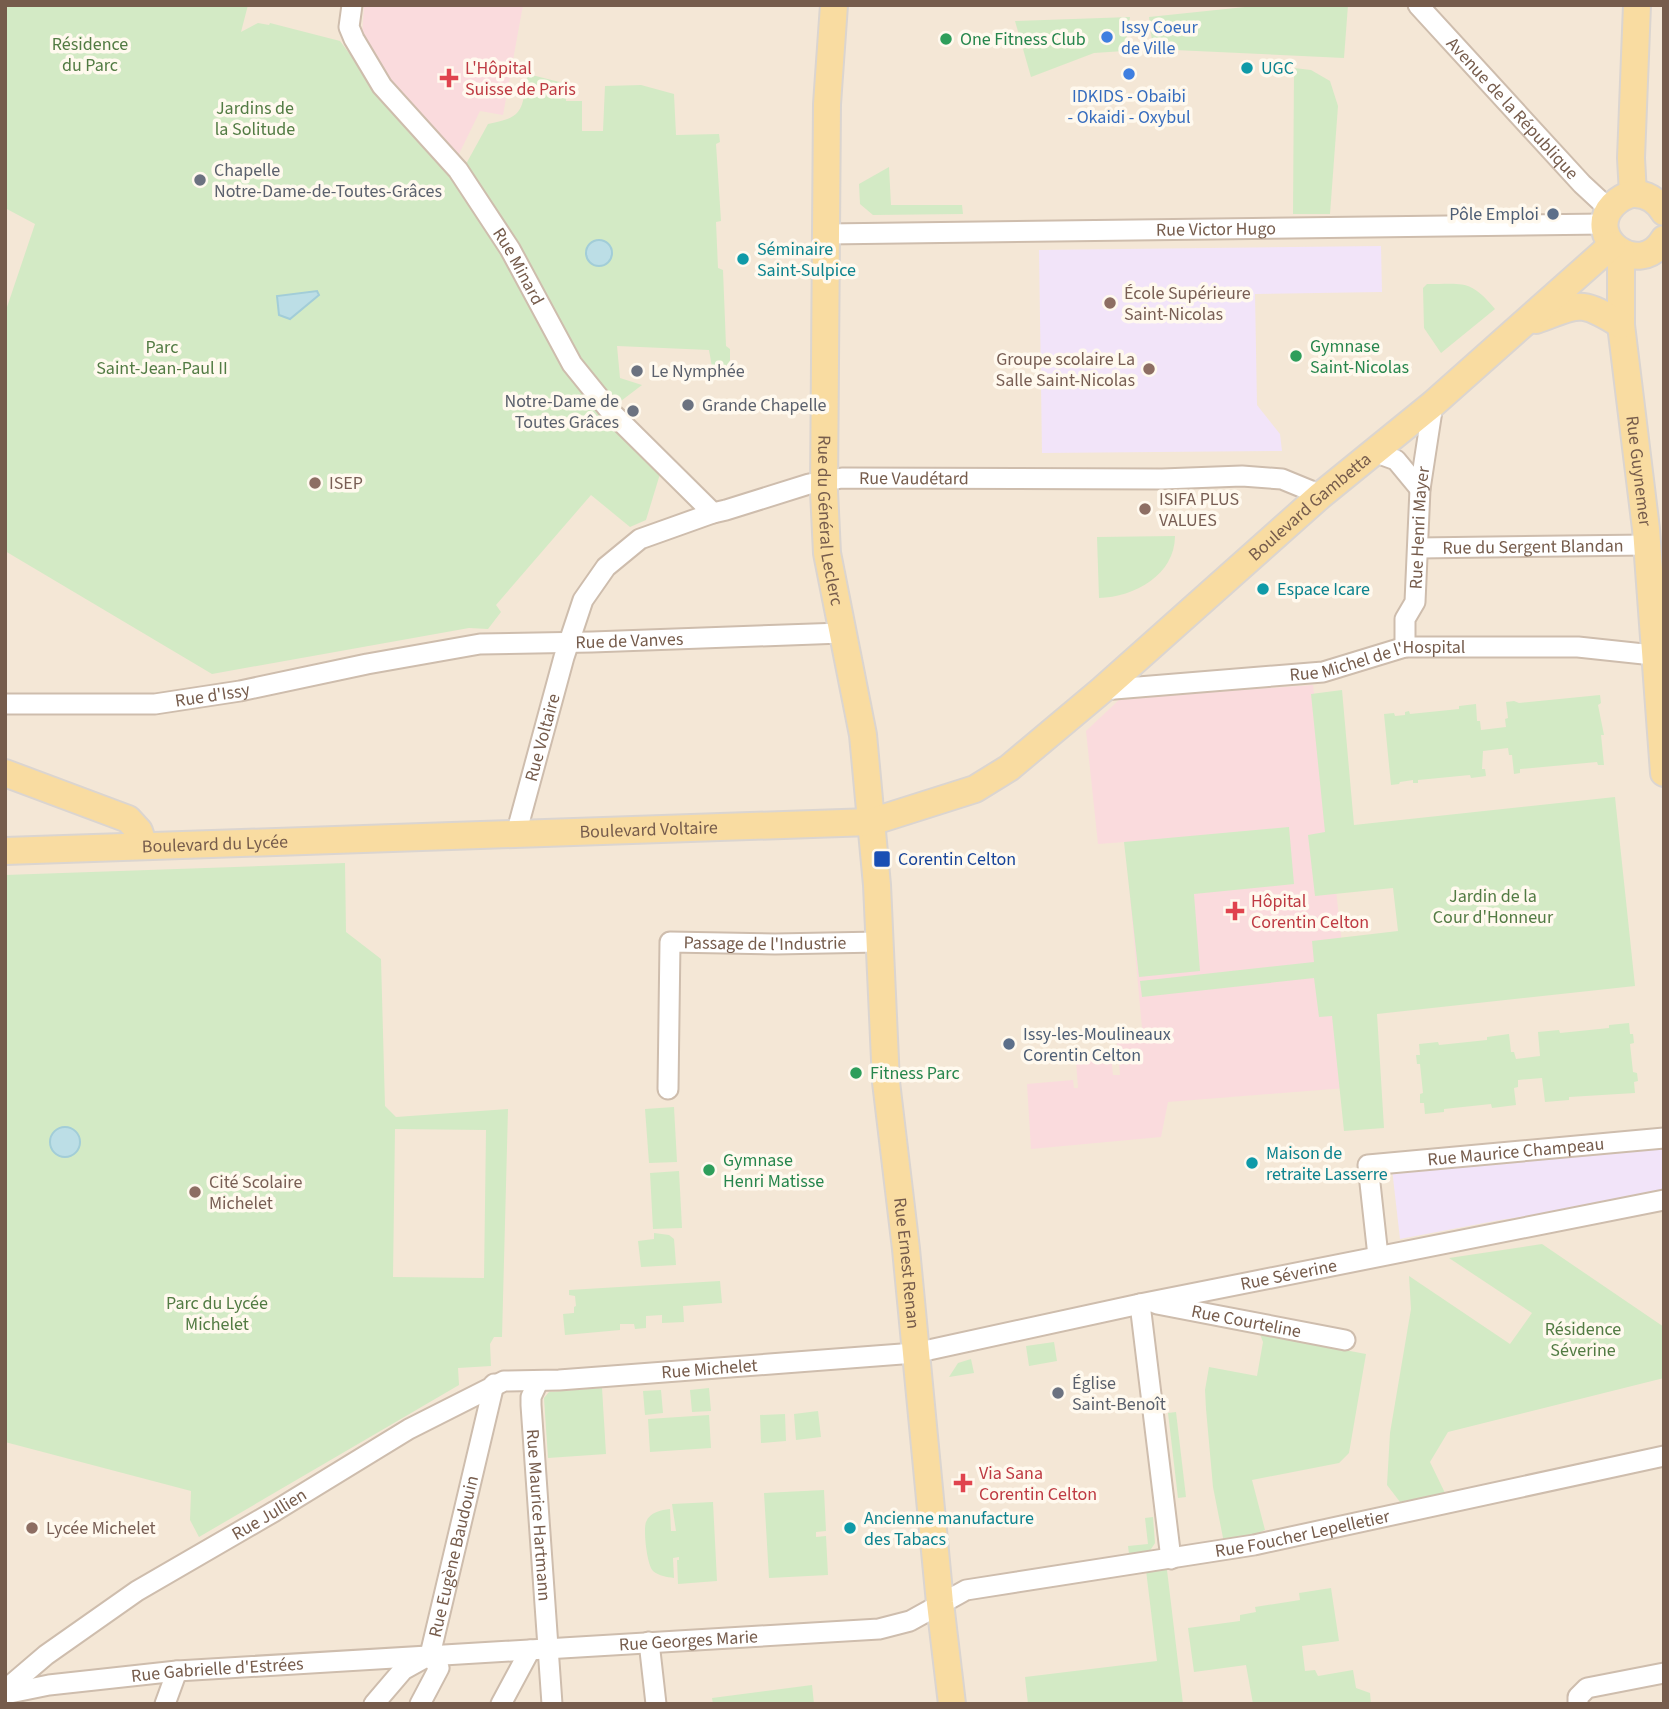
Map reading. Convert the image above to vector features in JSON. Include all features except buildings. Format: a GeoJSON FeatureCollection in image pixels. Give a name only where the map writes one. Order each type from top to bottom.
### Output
{"type":"FeatureCollection","features":[{"type":"Feature","properties":{"kind":"main road","name":"Rue du Général Leclerc"},"geometry":{"type":"LineString","coordinates":[[834,5],[827,104],[827,553],[863,735],[871,822]]}},
{"type":"Feature","properties":{"kind":"main road"},"geometry":{"type":"LineString","coordinates":[[1637,5],[1631,158],[1654,197]]}},
{"type":"Feature","properties":{"kind":"main road","name":"Boulevard Gambetta"},"geometry":{"type":"LineString","coordinates":[[1009,768],[1102,690],[1321,495],[1433,404],[1521,326],[1612,233],[1615,202],[1654,197]]}},
{"type":"Feature","properties":{"kind":"main road"},"geometry":{"type":"LineString","coordinates":[[1612,233],[1633,256],[1646,255],[1664,239]]}},
{"type":"Feature","properties":{"kind":"main road","name":"Rue Guynemer"},"geometry":{"type":"LineString","coordinates":[[1612,233],[1647,545],[1653,655],[1664,773]]}},
{"type":"Feature","properties":{"kind":"main road"},"geometry":{"type":"LineString","coordinates":[[1521,326],[1572,307],[1585,306],[1621,325]]}},
{"type":"Feature","properties":{"kind":"main road","name":"Boulevard Voltaire"},"geometry":{"type":"LineString","coordinates":[[426,837],[871,822],[975,789],[1009,768]]}},
{"type":"Feature","properties":{"kind":"main road"},"geometry":{"type":"LineString","coordinates":[[5,773],[128,819],[139,831],[144,846]]}},
{"type":"Feature","properties":{"kind":"main road","name":"Rue Ernest Renan"},"geometry":{"type":"LineString","coordinates":[[871,822],[877,885],[886,1082],[906,1249],[952,1704]]}},
{"type":"Feature","properties":{"kind":"main road","name":"Boulevard du Lycée"},"geometry":{"type":"LineString","coordinates":[[5,851],[426,837]]}},
{"type":"Feature","properties":{"kind":"street","name":"Rue Minard"},"geometry":{"type":"LineString","coordinates":[[352,5],[349,27],[382,86],[458,170],[510,249],[572,364],[610,411],[713,513]]}},
{"type":"Feature","properties":{"kind":"street","name":"Avenue de la République"},"geometry":{"type":"LineString","coordinates":[[1418,5],[1582,184],[1612,233]]}},
{"type":"Feature","properties":{"kind":"street","name":"Rue Victor Hugo"},"geometry":{"type":"LineString","coordinates":[[826,234],[1612,233]]}},
{"type":"Feature","properties":{"kind":"street","name":"Rue Henri Mayer"},"geometry":{"type":"LineString","coordinates":[[1405,647],[1405,619],[1415,603],[1420,489],[1433,404]]}},
{"type":"Feature","properties":{"kind":"street"},"geometry":{"type":"LineString","coordinates":[[1374,452],[1396,460],[1420,489]]}},
{"type":"Feature","properties":{"kind":"street","name":"Rue Vaudétard"},"geometry":{"type":"LineString","coordinates":[[568,642],[583,600],[606,566],[640,539],[713,513],[825,480],[1162,479],[1242,476],[1283,479],[1321,495]]}},
{"type":"Feature","properties":{"kind":"street","name":"Rue du Sergent Blandan"},"geometry":{"type":"LineString","coordinates":[[1419,548],[1647,545]]}},
{"type":"Feature","properties":{"kind":"street","name":"Rue de Vanves"},"geometry":{"type":"LineString","coordinates":[[416,655],[480,644],[842,634]]}},
{"type":"Feature","properties":{"kind":"street","name":"Rue Voltaire"},"geometry":{"type":"LineString","coordinates":[[516,834],[568,642]]}},
{"type":"Feature","properties":{"kind":"street","name":"Rue Michel de l'Hospital"},"geometry":{"type":"LineString","coordinates":[[1102,690],[1323,673],[1405,647],[1578,647],[1653,655]]}},
{"type":"Feature","properties":{"kind":"street","name":"Rue d'Issy"},"geometry":{"type":"LineString","coordinates":[[5,704],[155,704],[240,691],[416,655]]}},
{"type":"Feature","properties":{"kind":"street","name":"Passage de l'Industrie"},"geometry":{"type":"LineString","coordinates":[[668,1089],[670,942],[879,942]]}},
{"type":"Feature","properties":{"kind":"street","name":"Rue Maurice Champeau"},"geometry":{"type":"LineString","coordinates":[[1378,1256],[1368,1165],[1664,1138]]}},
{"type":"Feature","properties":{"kind":"street","name":"Rue Séverine"},"geometry":{"type":"LineString","coordinates":[[915,1353],[1378,1256],[1664,1200]]}},
{"type":"Feature","properties":{"kind":"street"},"geometry":{"type":"LineString","coordinates":[[1145,1304],[1171,1559]]}},
{"type":"Feature","properties":{"kind":"street","name":"Rue Courteline"},"geometry":{"type":"LineString","coordinates":[[1145,1304],[1345,1340]]}},
{"type":"Feature","properties":{"kind":"street","name":"Rue Michelet"},"geometry":{"type":"LineString","coordinates":[[499,1382],[538,1382],[915,1353]]}},
{"type":"Feature","properties":{"kind":"street","name":"Rue Eugène Baudouin"},"geometry":{"type":"LineString","coordinates":[[374,1704],[403,1670],[430,1655],[499,1382]]}},
{"type":"Feature","properties":{"kind":"street","name":"Rue Jullien"},"geometry":{"type":"LineString","coordinates":[[5,1692],[42,1659],[137,1591],[409,1429],[499,1382]]}},
{"type":"Feature","properties":{"kind":"street","name":"Rue Maurice Hartmann"},"geometry":{"type":"LineString","coordinates":[[538,1382],[531,1397],[531,1405],[539,1650],[552,1704]]}},
{"type":"Feature","properties":{"kind":"street","name":"Rue Foucher Lepelletier"},"geometry":{"type":"LineString","coordinates":[[940,1604],[966,1590],[1254,1545],[1664,1456]]}},
{"type":"Feature","properties":{"kind":"street","name":"Rue Georges Marie"},"geometry":{"type":"LineString","coordinates":[[430,1655],[879,1629],[894,1627],[940,1604]]}},
{"type":"Feature","properties":{"kind":"street"},"geometry":{"type":"LineString","coordinates":[[649,1642],[656,1704]]}},
{"type":"Feature","properties":{"kind":"street"},"geometry":{"type":"LineString","coordinates":[[501,1704],[539,1650]]}},
{"type":"Feature","properties":{"kind":"street"},"geometry":{"type":"LineString","coordinates":[[420,1704],[439,1668],[430,1655]]}},
{"type":"Feature","properties":{"kind":"street","name":"Rue Gabrielle d'Estrées"},"geometry":{"type":"LineString","coordinates":[[5,1692],[177,1671],[430,1655]]}},
{"type":"Feature","properties":{"kind":"street"},"geometry":{"type":"LineString","coordinates":[[42,1659],[39,1673],[49,1685]]}},
{"type":"Feature","properties":{"kind":"street"},"geometry":{"type":"LineString","coordinates":[[165,1704],[177,1671]]}},
{"type":"Feature","properties":{"kind":"street"},"geometry":{"type":"LineString","coordinates":[[1578,1704],[1578,1697],[1587,1688],[1664,1673]]}},
{"type":"Feature","properties":{"kind":"shaded area"},"geometry":{"type":"Polygon","coordinates":[[[5,5],[1664,5],[1664,1704],[5,1704],[5,5]]]}},
{"type":"Feature","properties":{"kind":"shaded area","name":"L'Hôpital Suisse de Paris"},"geometry":{"type":"Polygon","coordinates":[[[364,5],[523,5],[503,115],[480,111],[458,156],[401,95],[375,60],[362,36],[364,5]]]}},
{"type":"Feature","properties":{"kind":"shaded area","name":"Groupe scolaire La Salle Saint-Nicolas"},"geometry":{"type":"Polygon","coordinates":[[[1381,246],[1382,292],[1255,294],[1257,405],[1280,434],[1282,451],[1042,453],[1039,250],[1381,246]]]}},
{"type":"Feature","properties":{"kind":"shaded area","name":"Hôpital Corentin Celton"},"geometry":{"type":"Polygon","coordinates":[[[1313,685],[1358,1087],[1168,1102],[1161,1137],[1031,1149],[1027,1084],[1073,1080],[1074,1088],[1078,1088],[1076,1061],[1111,1057],[1113,1075],[1120,1075],[1117,1043],[1143,1039],[1125,842],[1098,844],[1086,731],[1121,698],[1313,685]]]}},
{"type":"Feature","properties":{"kind":"shaded area"},"geometry":{"type":"Polygon","coordinates":[[[1664,1138],[1664,1197],[1500,1220],[1400,1239],[1392,1169],[1664,1138]]]}},
{"type":"Feature","properties":{"kind":"green space"},"geometry":{"type":"Polygon","coordinates":[[[5,5],[248,5],[241,32],[258,23],[270,23],[340,41],[397,117],[452,177],[501,255],[565,371],[603,418],[660,474],[646,520],[630,527],[591,495],[496,605],[501,612],[488,629],[469,628],[212,674],[5,551],[5,313],[35,224],[5,208],[5,5]]]}},
{"type":"Feature","properties":{"kind":"green space"},"geometry":{"type":"Polygon","coordinates":[[[1264,5],[1348,5],[1344,58],[1153,49],[1149,17],[1264,5]]]}},
{"type":"Feature","properties":{"kind":"green space"},"geometry":{"type":"Polygon","coordinates":[[[1130,17],[1124,51],[1094,53],[1031,77],[1015,21],[1130,17]]]}},
{"type":"Feature","properties":{"kind":"green space"},"geometry":{"type":"Polygon","coordinates":[[[1294,68],[1311,70],[1330,81],[1338,106],[1330,214],[1293,214],[1294,68]]]}},
{"type":"Feature","properties":{"kind":"green space"},"geometry":{"type":"Polygon","coordinates":[[[528,74],[567,84],[566,101],[582,101],[582,131],[603,131],[605,86],[641,85],[674,94],[676,135],[719,134],[720,142],[716,144],[721,221],[716,222],[718,268],[723,270],[726,346],[730,349],[730,366],[712,367],[709,350],[617,346],[620,378],[642,385],[617,404],[579,357],[507,227],[466,164],[488,124],[509,118],[520,110],[528,74]]]}},
{"type":"Feature","properties":{"kind":"green space"},"geometry":{"type":"Polygon","coordinates":[[[889,167],[891,205],[962,205],[963,214],[873,215],[860,204],[859,184],[889,167]]]}},
{"type":"Feature","properties":{"kind":"green space"},"geometry":{"type":"Polygon","coordinates":[[[1427,284],[1466,285],[1479,292],[1495,309],[1441,353],[1424,328],[1423,288],[1427,284]]]}},
{"type":"Feature","properties":{"kind":"green space"},"geometry":{"type":"Polygon","coordinates":[[[1175,536],[1168,562],[1150,581],[1126,593],[1099,598],[1097,537],[1175,536]]]}},
{"type":"Feature","properties":{"kind":"green space","name":"Jardin de la Cour d'Honneur"},"geometry":{"type":"Polygon","coordinates":[[[1342,690],[1354,825],[1615,797],[1635,986],[1377,1014],[1384,1128],[1344,1131],[1332,1016],[1319,1017],[1314,978],[1142,997],[1140,981],[1314,962],[1312,941],[1398,931],[1393,888],[1315,896],[1308,835],[1325,832],[1311,694],[1342,690]]]}},
{"type":"Feature","properties":{"kind":"green space"},"geometry":{"type":"Polygon","coordinates":[[[1600,695],[1601,703],[1598,705],[1604,735],[1601,735],[1604,765],[1598,765],[1597,762],[1520,769],[1520,773],[1514,774],[1512,755],[1509,755],[1508,748],[1483,751],[1482,769],[1485,769],[1486,776],[1418,780],[1418,783],[1413,783],[1413,780],[1391,785],[1384,714],[1405,715],[1405,712],[1409,711],[1410,714],[1459,709],[1459,706],[1476,704],[1477,721],[1480,721],[1481,730],[1506,727],[1506,702],[1600,695]]]}},
{"type":"Feature","properties":{"kind":"green space"},"geometry":{"type":"Polygon","coordinates":[[[1289,827],[1294,884],[1194,894],[1200,971],[1139,977],[1124,842],[1289,827]]]}},
{"type":"Feature","properties":{"kind":"green space","name":"Parc du Lycée Michelet"},"geometry":{"type":"Polygon","coordinates":[[[345,863],[346,932],[381,959],[385,1106],[396,1117],[508,1109],[502,1337],[494,1337],[490,1344],[491,1366],[458,1368],[459,1385],[199,1537],[190,1520],[191,1491],[5,1442],[5,875],[345,863]],[[395,1129],[393,1277],[484,1278],[486,1130],[395,1129]]]}},
{"type":"Feature","properties":{"kind":"green space"},"geometry":{"type":"Polygon","coordinates":[[[1629,1023],[1634,1043],[1630,1044],[1633,1072],[1637,1073],[1638,1081],[1634,1082],[1635,1093],[1569,1097],[1569,1100],[1545,1102],[1542,1078],[1518,1080],[1518,1087],[1514,1088],[1516,1105],[1492,1108],[1491,1104],[1425,1114],[1424,1103],[1420,1103],[1420,1094],[1423,1093],[1420,1064],[1417,1064],[1416,1055],[1420,1055],[1419,1044],[1438,1042],[1439,1045],[1487,1040],[1487,1037],[1509,1034],[1511,1052],[1514,1052],[1516,1059],[1540,1056],[1538,1032],[1559,1030],[1560,1033],[1629,1023]]]}},
{"type":"Feature","properties":{"kind":"green space"},"geometry":{"type":"Polygon","coordinates":[[[674,1107],[677,1162],[649,1163],[645,1109],[674,1107]]]}},
{"type":"Feature","properties":{"kind":"green space"},"geometry":{"type":"Polygon","coordinates":[[[679,1171],[682,1228],[653,1229],[650,1173],[679,1171]]]}},
{"type":"Feature","properties":{"kind":"green space"},"geometry":{"type":"Polygon","coordinates":[[[654,1233],[669,1235],[674,1239],[676,1265],[641,1267],[638,1241],[654,1239],[654,1233]]]}},
{"type":"Feature","properties":{"kind":"green space","name":"Résidence Séverine"},"geometry":{"type":"Polygon","coordinates":[[[1542,1244],[1664,1327],[1664,1378],[1448,1432],[1430,1462],[1445,1493],[1400,1502],[1387,1485],[1390,1433],[1411,1309],[1409,1276],[1510,1344],[1532,1313],[1449,1258],[1542,1244]]]}},
{"type":"Feature","properties":{"kind":"green space"},"geometry":{"type":"Polygon","coordinates":[[[720,1281],[722,1303],[683,1306],[684,1322],[662,1323],[662,1315],[646,1316],[646,1328],[635,1329],[634,1324],[620,1324],[620,1330],[565,1335],[563,1314],[574,1313],[576,1306],[575,1296],[569,1295],[569,1290],[720,1281]]]}},
{"type":"Feature","properties":{"kind":"green space"},"geometry":{"type":"Polygon","coordinates":[[[1260,1334],[1366,1354],[1349,1453],[1339,1463],[1252,1480],[1265,1530],[1225,1548],[1213,1487],[1205,1390],[1209,1367],[1257,1376],[1263,1342],[1260,1334]]]}},
{"type":"Feature","properties":{"kind":"green space"},"geometry":{"type":"Polygon","coordinates":[[[1054,1342],[1057,1361],[1029,1366],[1026,1346],[1054,1342]]]}},
{"type":"Feature","properties":{"kind":"green space"},"geometry":{"type":"Polygon","coordinates":[[[971,1359],[974,1373],[949,1377],[958,1363],[971,1359]]]}},
{"type":"Feature","properties":{"kind":"green space"},"geometry":{"type":"Polygon","coordinates":[[[602,1388],[606,1454],[548,1458],[544,1398],[549,1392],[602,1388]]]}},
{"type":"Feature","properties":{"kind":"green space"},"geometry":{"type":"Polygon","coordinates":[[[709,1388],[711,1411],[692,1412],[690,1390],[709,1388]]]}},
{"type":"Feature","properties":{"kind":"green space"},"geometry":{"type":"Polygon","coordinates":[[[661,1390],[663,1413],[645,1415],[643,1391],[661,1390]]]}},
{"type":"Feature","properties":{"kind":"green space"},"geometry":{"type":"Polygon","coordinates":[[[818,1411],[821,1437],[796,1440],[794,1414],[818,1411]]]}},
{"type":"Feature","properties":{"kind":"green space"},"geometry":{"type":"Polygon","coordinates":[[[1176,1412],[1186,1497],[1178,1498],[1168,1413],[1176,1412]]]}},
{"type":"Feature","properties":{"kind":"green space"},"geometry":{"type":"Polygon","coordinates":[[[785,1414],[786,1441],[761,1443],[760,1415],[785,1414]]]}},
{"type":"Feature","properties":{"kind":"green space"},"geometry":{"type":"Polygon","coordinates":[[[709,1415],[711,1448],[650,1452],[648,1419],[709,1415]]]}},
{"type":"Feature","properties":{"kind":"green space"},"geometry":{"type":"Polygon","coordinates":[[[824,1490],[826,1531],[816,1532],[816,1537],[826,1536],[828,1575],[769,1578],[764,1493],[824,1490]]]}},
{"type":"Feature","properties":{"kind":"green space"},"geometry":{"type":"Polygon","coordinates":[[[713,1502],[717,1581],[678,1584],[679,1557],[673,1558],[674,1578],[653,1571],[645,1539],[645,1526],[650,1516],[670,1509],[671,1531],[676,1531],[672,1504],[713,1502]]]}},
{"type":"Feature","properties":{"kind":"green space"},"geometry":{"type":"Polygon","coordinates":[[[1153,1517],[1155,1543],[1149,1552],[1129,1554],[1128,1546],[1148,1544],[1145,1518],[1153,1517]]]}},
{"type":"Feature","properties":{"kind":"green space"},"geometry":{"type":"Polygon","coordinates":[[[1146,1570],[1167,1570],[1183,1704],[1028,1704],[1025,1677],[1157,1661],[1146,1570]]]}},
{"type":"Feature","properties":{"kind":"green space"},"geometry":{"type":"Polygon","coordinates":[[[1331,1588],[1339,1641],[1302,1646],[1305,1671],[1315,1670],[1318,1676],[1353,1670],[1356,1688],[1370,1693],[1371,1704],[1253,1704],[1246,1665],[1194,1672],[1188,1628],[1240,1621],[1240,1615],[1256,1612],[1255,1607],[1300,1600],[1299,1593],[1331,1588]]]}},
{"type":"Feature","properties":{"kind":"green space"},"geometry":{"type":"Polygon","coordinates":[[[812,1685],[814,1704],[713,1704],[712,1698],[812,1685]]]}},
{"type":"Feature","properties":{"kind":"water"},"geometry":{"type":"Polygon","coordinates":[[[599,240],[608,244],[612,253],[608,262],[599,266],[590,262],[586,253],[590,244],[599,240]]]}},
{"type":"Feature","properties":{"kind":"water"},"geometry":{"type":"Polygon","coordinates":[[[317,291],[319,295],[290,319],[279,315],[277,296],[317,291]]]}},
{"type":"Feature","properties":{"kind":"water"},"geometry":{"type":"Polygon","coordinates":[[[65,1127],[76,1131],[80,1142],[76,1153],[65,1157],[54,1153],[50,1142],[54,1131],[65,1127]]]}},
{"type":"Feature","properties":{"kind":"place","name":"Issy Coeur de Ville"},"geometry":{"type":"Point","coordinates":[1107,37]}},
{"type":"Feature","properties":{"kind":"place","name":"One Fitness Club"},"geometry":{"type":"Point","coordinates":[946,39]}},
{"type":"Feature","properties":{"kind":"place","name":"UGC"},"geometry":{"type":"Point","coordinates":[1247,68]}},
{"type":"Feature","properties":{"kind":"place","name":"IDKIDS - Obaibi - Okaidi - Oxybul"},"geometry":{"type":"Point","coordinates":[1129,74]}},
{"type":"Feature","properties":{"kind":"place","name":"L'Hôpital Suisse de Paris"},"geometry":{"type":"Point","coordinates":[449,78]}},
{"type":"Feature","properties":{"kind":"place","name":"Chapelle Notre-Dame-de-Toutes-Grâces"},"geometry":{"type":"Point","coordinates":[200,180]}},
{"type":"Feature","properties":{"kind":"place","name":"Pôle Emploi"},"geometry":{"type":"Point","coordinates":[1553,214]}},
{"type":"Feature","properties":{"kind":"place","name":"Séminaire Saint-Sulpice"},"geometry":{"type":"Point","coordinates":[743,259]}},
{"type":"Feature","properties":{"kind":"place","name":"École Supérieure Saint-Nicolas"},"geometry":{"type":"Point","coordinates":[1110,303]}},
{"type":"Feature","properties":{"kind":"place","name":"Gymnase Saint-Nicolas"},"geometry":{"type":"Point","coordinates":[1296,356]}},
{"type":"Feature","properties":{"kind":"place","name":"Groupe scolaire La Salle Saint-Nicolas"},"geometry":{"type":"Point","coordinates":[1149,369]}},
{"type":"Feature","properties":{"kind":"place","name":"Le Nymphée"},"geometry":{"type":"Point","coordinates":[637,371]}},
{"type":"Feature","properties":{"kind":"place","name":"Grande Chapelle"},"geometry":{"type":"Point","coordinates":[688,405]}},
{"type":"Feature","properties":{"kind":"place","name":"Notre-Dame de Toutes Grâces"},"geometry":{"type":"Point","coordinates":[633,411]}},
{"type":"Feature","properties":{"kind":"place","name":"ISEP"},"geometry":{"type":"Point","coordinates":[315,483]}},
{"type":"Feature","properties":{"kind":"place","name":"ISIFA PLUS VALUES"},"geometry":{"type":"Point","coordinates":[1145,509]}},
{"type":"Feature","properties":{"kind":"place","name":"Espace Icare"},"geometry":{"type":"Point","coordinates":[1263,589]}},
{"type":"Feature","properties":{"kind":"place","name":"Corentin Celton"},"geometry":{"type":"Point","coordinates":[882,859]}},
{"type":"Feature","properties":{"kind":"place","name":"Hôpital Corentin Celton"},"geometry":{"type":"Point","coordinates":[1235,911]}},
{"type":"Feature","properties":{"kind":"place","name":"Issy-les-Moulineaux Corentin Celton"},"geometry":{"type":"Point","coordinates":[1009,1044]}},
{"type":"Feature","properties":{"kind":"place","name":"Fitness Parc"},"geometry":{"type":"Point","coordinates":[856,1073]}},
{"type":"Feature","properties":{"kind":"place","name":"Maison de retraite Lasserre"},"geometry":{"type":"Point","coordinates":[1252,1163]}},
{"type":"Feature","properties":{"kind":"place","name":"Gymnase Henri Matisse"},"geometry":{"type":"Point","coordinates":[709,1170]}},
{"type":"Feature","properties":{"kind":"place","name":"Cité Scolaire Michelet"},"geometry":{"type":"Point","coordinates":[195,1192]}},
{"type":"Feature","properties":{"kind":"place","name":"Église Saint-Benoît"},"geometry":{"type":"Point","coordinates":[1058,1393]}},
{"type":"Feature","properties":{"kind":"place","name":"Via Sana Corentin Celton"},"geometry":{"type":"Point","coordinates":[963,1483]}},
{"type":"Feature","properties":{"kind":"place","name":"Lycée Michelet"},"geometry":{"type":"Point","coordinates":[32,1528]}},
{"type":"Feature","properties":{"kind":"place","name":"Ancienne manufacture des Tabacs"},"geometry":{"type":"Point","coordinates":[850,1528]}},
{"type":"Feature","properties":{"kind":"park label","name":"Résidence du Parc"},"geometry":{"type":"Point","coordinates":[90,54]}},
{"type":"Feature","properties":{"kind":"park label","name":"Jardins de la Solitude"},"geometry":{"type":"Point","coordinates":[255,118]}},
{"type":"Feature","properties":{"kind":"park label","name":"Parc Saint-Jean-Paul II"},"geometry":{"type":"Point","coordinates":[162,357]}}]}
